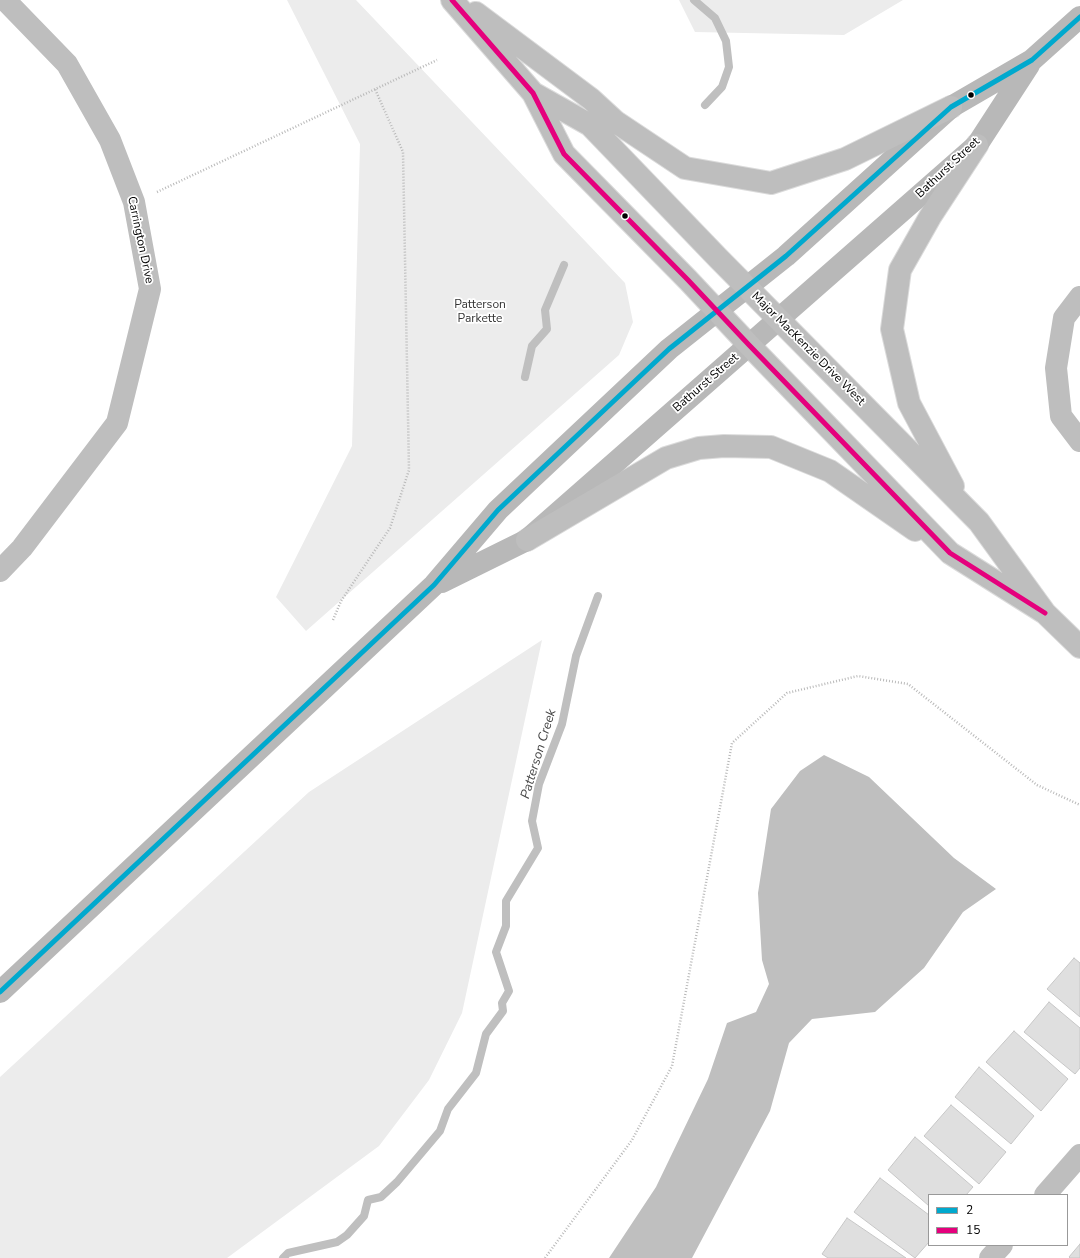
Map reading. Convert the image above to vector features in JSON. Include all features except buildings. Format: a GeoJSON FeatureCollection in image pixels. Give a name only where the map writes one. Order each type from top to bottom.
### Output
{"type":"FeatureCollection","features":[{"type":"Feature","properties":{"kind":"main road","name":"Carrington Drive"},"geometry":{"type":"LineString","coordinates":[[0,571],[22,548],[117,423],[150,289],[134,202],[110,140],[67,64],[5,0]]}},
{"type":"Feature","properties":{"kind":"main road","name":"Major MacKenzie Drive West"},"geometry":{"type":"LineString","coordinates":[[452,0],[533,92],[564,154],[688,280],[716,311],[950,553],[1045,613]]}},
{"type":"Feature","properties":{"kind":"main road"},"geometry":{"type":"LineString","coordinates":[[457,0],[591,100],[616,122],[685,168],[771,183],[845,159],[951,108]]}},
{"type":"Feature","properties":{"kind":"main road","name":"Bathurst Street"},"geometry":{"type":"LineString","coordinates":[[0,992],[434,585],[498,510],[669,349],[786,256],[951,108],[1032,60],[1080,17]]}},
{"type":"Feature","properties":{"kind":"main road","name":"Bathurst Street"},"geometry":{"type":"LineString","coordinates":[[434,585],[527,540],[977,145],[1032,60]]}},
{"type":"Feature","properties":{"kind":"main road","name":"Major MacKenzie Drive West"},"geometry":{"type":"LineString","coordinates":[[533,92],[590,124],[778,319],[979,522],[1045,613],[1080,647]]}},
{"type":"Feature","properties":{"kind":"main road"},"geometry":{"type":"LineString","coordinates":[[964,507],[909,404],[892,329],[900,270],[930,217],[977,145]]}},
{"type":"Feature","properties":{"kind":"main road"},"geometry":{"type":"LineString","coordinates":[[1080,297],[1064,318],[1056,368],[1061,416],[1080,441]]}},
{"type":"Feature","properties":{"kind":"main road"},"geometry":{"type":"LineString","coordinates":[[527,540],[666,458],[699,448],[742,445],[771,447],[830,471],[950,553]]}},
{"type":"Feature","properties":{"kind":"main road"},"geometry":{"type":"LineString","coordinates":[[1046,1194],[1080,1155]]}},
{"type":"Feature","properties":{"kind":"main road"},"geometry":{"type":"LineString","coordinates":[[990,1258],[1001,1246]]}},
{"type":"Feature","properties":{"kind":"path"},"geometry":{"type":"LineString","coordinates":[[134,202],[437,60]]}},
{"type":"Feature","properties":{"kind":"path"},"geometry":{"type":"LineString","coordinates":[[333,620],[341,601],[390,528],[409,470],[404,152],[375,89]]}},
{"type":"Feature","properties":{"kind":"path"},"geometry":{"type":"LineString","coordinates":[[545,1258],[632,1140],[672,1066],[732,743],[787,693],[858,676],[908,684],[1037,785],[1080,804]]}},
{"type":"Feature","properties":{"kind":"green space","name":"Patterson Parkette"},"geometry":{"type":"Polygon","coordinates":[[[287,0],[356,0],[625,283],[633,322],[619,355],[306,631],[276,597],[352,446],[360,144],[287,0]]]}},
{"type":"Feature","properties":{"kind":"green space"},"geometry":{"type":"Polygon","coordinates":[[[679,0],[903,0],[844,35],[695,32],[679,0]]]}},
{"type":"Feature","properties":{"kind":"green space"},"geometry":{"type":"Polygon","coordinates":[[[542,640],[462,1013],[429,1080],[379,1146],[227,1258],[0,1258],[0,1077],[309,792],[542,640]]]}},
{"type":"Feature","properties":{"kind":"shaded area"},"geometry":{"type":"Polygon","coordinates":[[[824,755],[869,777],[954,858],[996,889],[963,912],[924,968],[875,1012],[812,1019],[789,1043],[770,1111],[692,1258],[609,1258],[656,1187],[708,1079],[727,1023],[756,1012],[769,984],[762,960],[758,893],[771,809],[800,771],[824,755]]]}},
{"type":"Feature","properties":{"kind":"waterway","name":"Patterson Creek"},"geometry":{"type":"LineString","coordinates":[[694,0],[715,18],[726,41],[729,67],[722,87],[705,105]]}},
{"type":"Feature","properties":{"kind":"waterway","name":"Patterson Creek"},"geometry":{"type":"LineString","coordinates":[[525,377],[532,346],[547,329],[545,310],[564,265]]}},
{"type":"Feature","properties":{"kind":"waterway","name":"Patterson Creek"},"geometry":{"type":"LineString","coordinates":[[283,1258],[288,1253],[337,1242],[347,1235],[364,1216],[368,1200],[381,1197],[397,1182],[440,1131],[448,1109],[476,1073],[486,1034],[503,1011],[502,1003],[509,991],[496,952],[506,926],[506,901],[538,848],[532,821],[539,784],[562,724],[576,656],[598,596]]}},
{"type":"Feature","properties":{"kind":"transit line","name":"15"},"geometry":{"type":"LineString","coordinates":[[452,0],[533,93],[564,154],[688,280],[950,553],[1045,613]]}},
{"type":"Feature","properties":{"kind":"transit line","name":"2"},"geometry":{"type":"LineString","coordinates":[[0,992],[434,585],[498,510],[669,349],[786,256],[951,107],[1032,60],[1080,17]]}}]}
